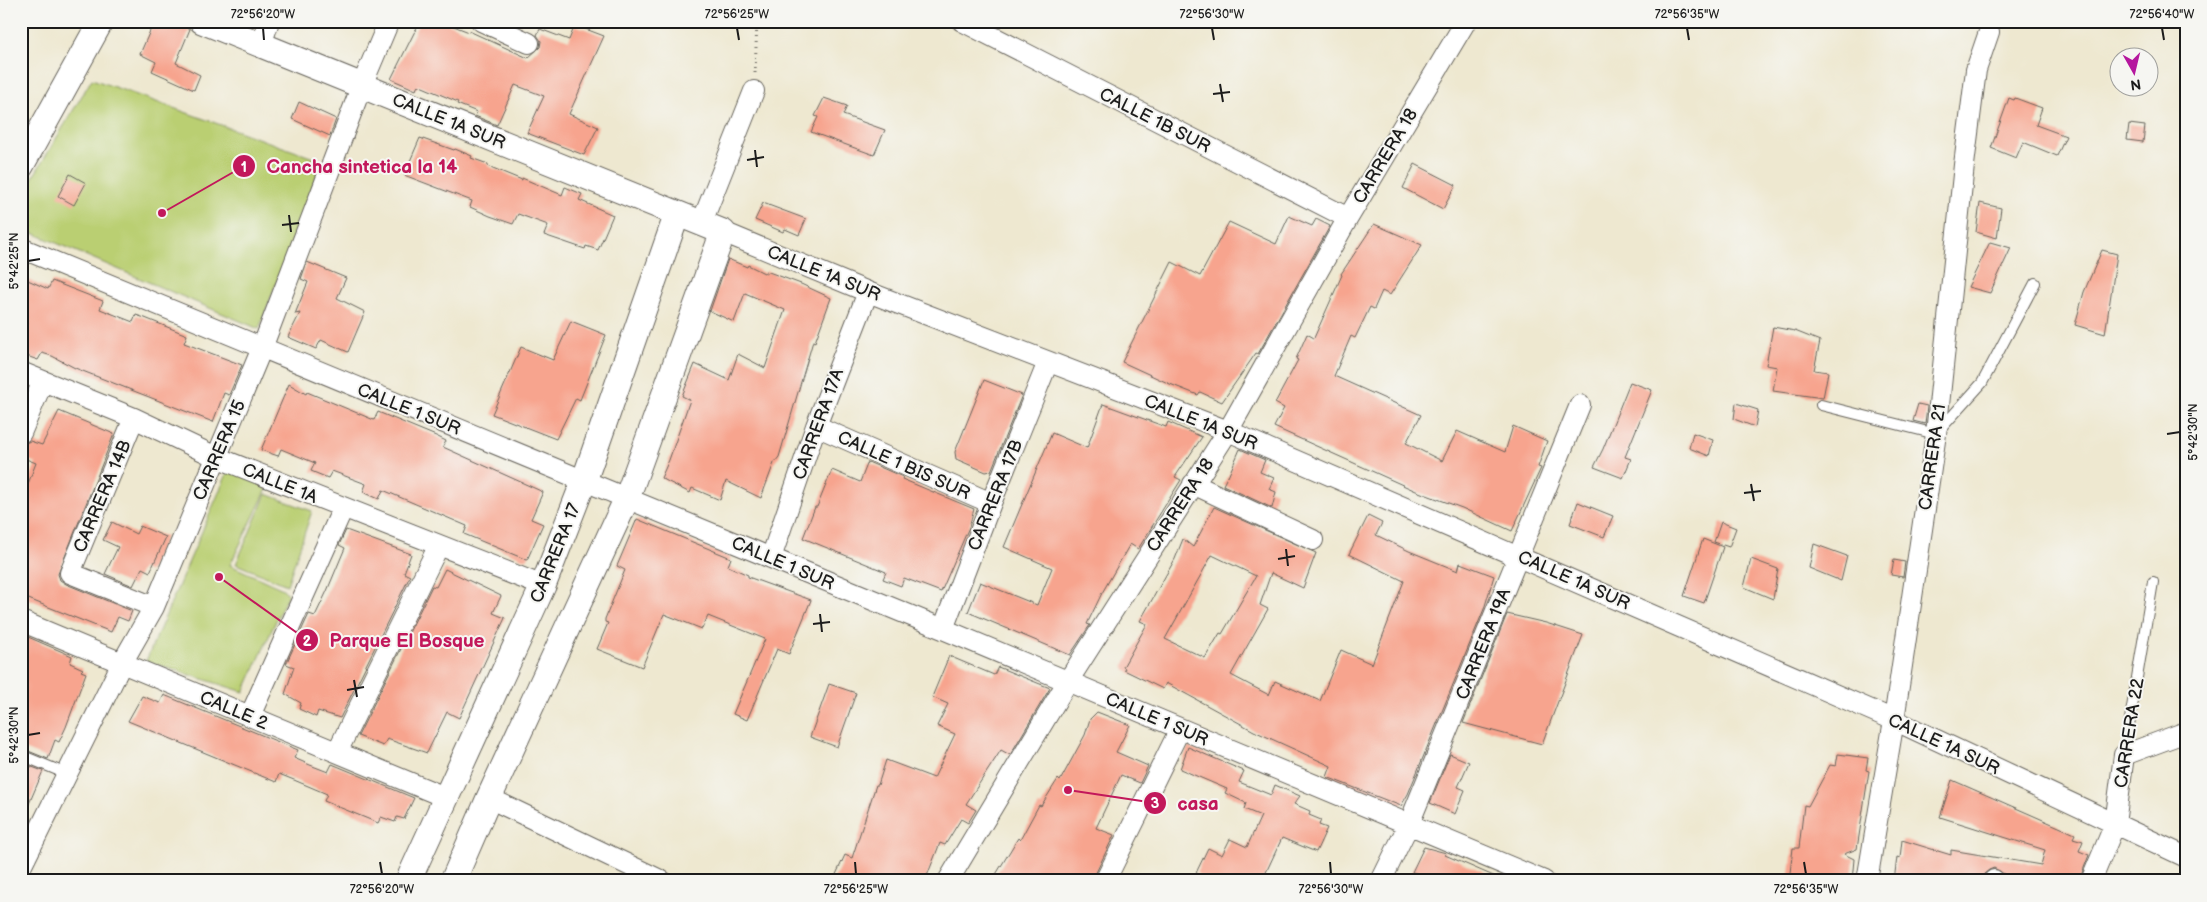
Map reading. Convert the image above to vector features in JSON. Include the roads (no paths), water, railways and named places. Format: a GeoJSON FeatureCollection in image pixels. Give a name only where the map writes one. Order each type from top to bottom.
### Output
{"type":"FeatureCollection","features":[{"type":"Feature","properties":{"kind":"street"},"geometry":{"type":"LineString","coordinates":[[21,166],[59,80],[81,21]]}},
{"type":"Feature","properties":{"kind":"street"},"geometry":{"type":"LineString","coordinates":[[21,130],[101,21]]}},
{"type":"Feature","properties":{"kind":"street","name":"CALLE 1A SUR"},"geometry":{"type":"LineString","coordinates":[[202,21],[713,227],[868,292],[1228,431],[1894,720],[2186,857]]}},
{"type":"Feature","properties":{"kind":"street"},"geometry":{"type":"LineString","coordinates":[[261,44],[269,21]]}},
{"type":"Feature","properties":{"kind":"street","name":"CARRERA 15"},"geometry":{"type":"LineString","coordinates":[[21,867],[122,663],[154,606],[262,348],[362,85],[389,21]]}},
{"type":"Feature","properties":{"kind":"street"},"geometry":{"type":"LineString","coordinates":[[481,21],[529,43]]}},
{"type":"Feature","properties":{"kind":"street","name":"CALLE 1B SUR"},"geometry":{"type":"LineString","coordinates":[[962,21],[1348,218]]}},
{"type":"Feature","properties":{"kind":"street","name":"CARRERA 18"},"geometry":{"type":"LineString","coordinates":[[948,881],[1068,681],[1228,431],[1348,218],[1466,21]]}},
{"type":"Feature","properties":{"kind":"street","name":"CARRERA 21"},"geometry":{"type":"LineString","coordinates":[[1867,881],[1894,720],[1936,434],[1964,165],[1976,70],[1989,32]]}},
{"type":"Feature","properties":{"kind":"street"},"geometry":{"type":"LineString","coordinates":[[453,881],[489,798],[627,498],[754,91]]}},
{"type":"Feature","properties":{"kind":"street","name":"CARRERA 17"},"geometry":{"type":"LineString","coordinates":[[408,881],[543,586],[584,481],[677,214]]}},
{"type":"Feature","properties":{"kind":"street","name":"CALLE 1 SUR"},"geometry":{"type":"LineString","coordinates":[[21,248],[943,629],[1544,881]]}},
{"type":"Feature","properties":{"kind":"street","name":"CARRERA 17A"},"geometry":{"type":"LineString","coordinates":[[771,558],[816,426],[868,292]]}},
{"type":"Feature","properties":{"kind":"street","name":"CARRERA 17B"},"geometry":{"type":"LineString","coordinates":[[943,629],[1048,362]]}},
{"type":"Feature","properties":{"kind":"street","name":"CALLE 1A"},"geometry":{"type":"LineString","coordinates":[[21,372],[134,418],[216,457],[543,586]]}},
{"type":"Feature","properties":{"kind":"street"},"geometry":{"type":"LineString","coordinates":[[21,433],[43,381]]}},
{"type":"Feature","properties":{"kind":"street","name":"CARRERA 19A"},"geometry":{"type":"LineString","coordinates":[[1381,881],[1409,824],[1580,405]]}},
{"type":"Feature","properties":{"kind":"street","name":"CARRERA 14B"},"geometry":{"type":"LineString","coordinates":[[134,418],[70,573],[154,606]]}},
{"type":"Feature","properties":{"kind":"street","name":"CALLE 1 BIS SUR"},"geometry":{"type":"LineString","coordinates":[[816,426],[991,503]]}},
{"type":"Feature","properties":{"kind":"street"},"geometry":{"type":"LineString","coordinates":[[1193,484],[1313,540]]}},
{"type":"Feature","properties":{"kind":"street"},"geometry":{"type":"LineString","coordinates":[[250,716],[343,508]]}},
{"type":"Feature","properties":{"kind":"street"},"geometry":{"type":"LineString","coordinates":[[337,752],[439,545]]}},
{"type":"Feature","properties":{"kind":"street","name":"CALLE 2"},"geometry":{"type":"LineString","coordinates":[[21,621],[447,798]]}},
{"type":"Feature","properties":{"kind":"street"},"geometry":{"type":"LineString","coordinates":[[1105,881],[1180,729]]}},
{"type":"Feature","properties":{"kind":"street"},"geometry":{"type":"LineString","coordinates":[[2124,755],[2186,732]]}},
{"type":"Feature","properties":{"kind":"street","name":"CARRERA 22"},"geometry":{"type":"LineString","coordinates":[[2091,881],[2115,824],[2124,755]]}},
{"type":"Feature","properties":{"kind":"street"},"geometry":{"type":"LineString","coordinates":[[489,798],[662,881]]}},
{"type":"Feature","properties":{"kind":"street"},"geometry":{"type":"LineString","coordinates":[[21,877],[30,881]]}},
{"type":"Feature","properties":{"kind":"lane"},"geometry":{"type":"LineString","coordinates":[[1821,405],[1936,434],[1982,383],[2035,283]]}},
{"type":"Feature","properties":{"kind":"lane","name":"CARRERA 22"},"geometry":{"type":"LineString","coordinates":[[2124,755],[2153,582]]}},
{"type":"Feature","properties":{"kind":"lane"},"geometry":{"type":"LineString","coordinates":[[21,755],[67,774]]}},
{"type":"Feature","properties":{"kind":"place","name":"Cancha sintetica la 14"},"geometry":{"type":"Point","coordinates":[162,213]}},
{"type":"Feature","properties":{"kind":"place","name":"Parque El Bosque"},"geometry":{"type":"Point","coordinates":[219,577]}},
{"type":"Feature","properties":{"kind":"place","name":"casa"},"geometry":{"type":"Point","coordinates":[1068,790]}}]}
